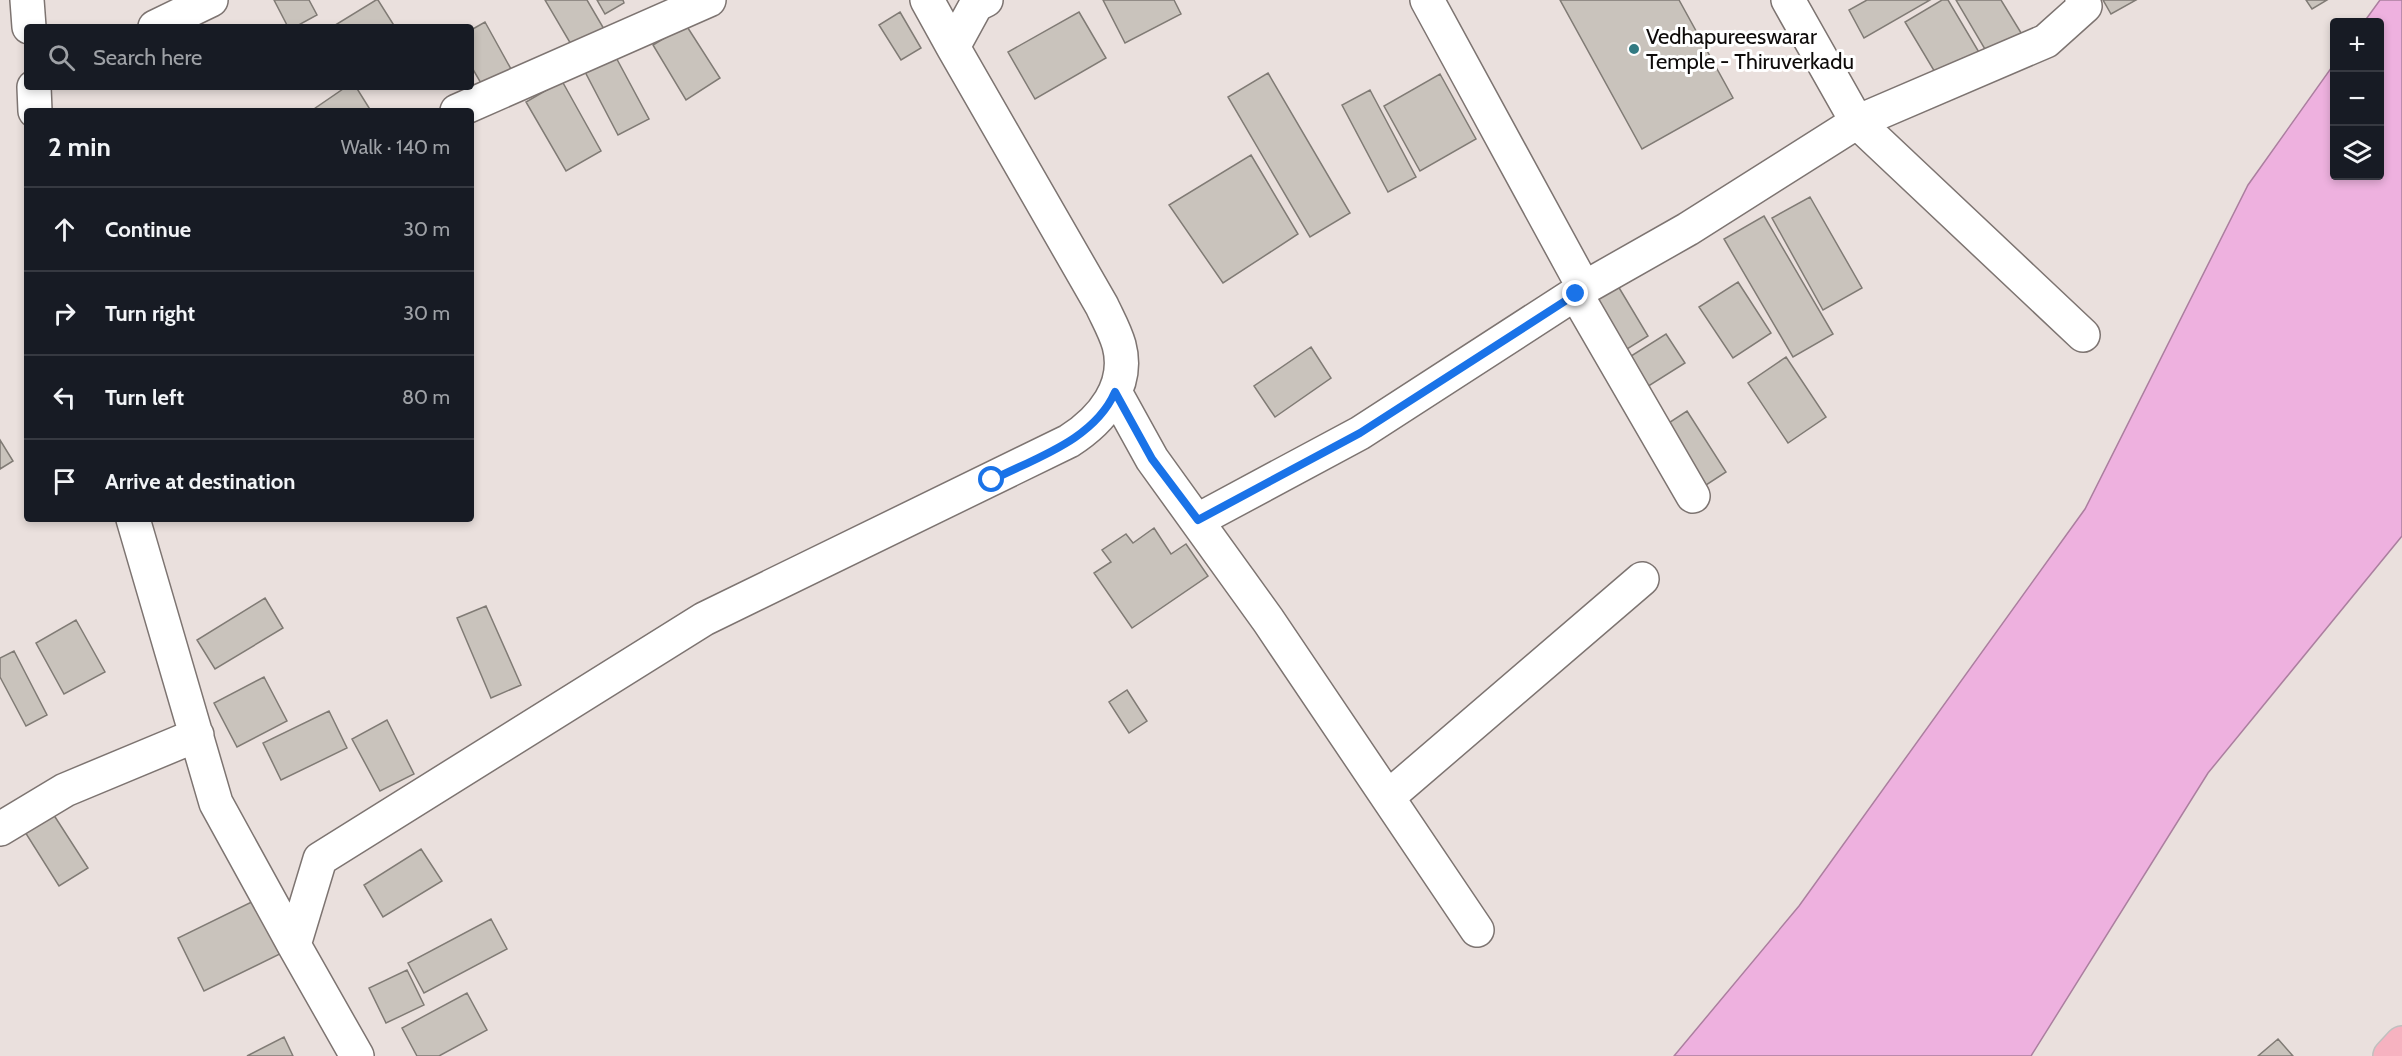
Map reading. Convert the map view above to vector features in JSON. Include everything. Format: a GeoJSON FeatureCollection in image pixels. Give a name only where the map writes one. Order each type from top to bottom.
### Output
{"type":"FeatureCollection","features":[{"type":"Feature","properties":{"kind":"main road"},"geometry":{"type":"LineString","coordinates":[[2390,1056],[2402,1043]]}},
{"type":"Feature","properties":{"kind":"street"},"geometry":{"type":"LineString","coordinates":[[27,0],[29,24]]}},
{"type":"Feature","properties":{"kind":"street"},"geometry":{"type":"LineString","coordinates":[[161,24],[211,0]]}},
{"type":"Feature","properties":{"kind":"street"},"geometry":{"type":"LineString","coordinates":[[464,108],[709,0]]}},
{"type":"Feature","properties":{"kind":"street"},"geometry":{"type":"LineString","coordinates":[[294,945],[320,859],[704,619],[1069,441],[1098,418],[1110,402],[1119,381],[1121,357],[1112,327],[927,0]]}},
{"type":"Feature","properties":{"kind":"street"},"geometry":{"type":"LineString","coordinates":[[953,47],[976,5],[986,0]]}},
{"type":"Feature","properties":{"kind":"street"},"geometry":{"type":"LineString","coordinates":[[1428,0],[1580,291],[1693,496]]}},
{"type":"Feature","properties":{"kind":"street"},"geometry":{"type":"LineString","coordinates":[[1788,0],[1857,122],[2083,335]]}},
{"type":"Feature","properties":{"kind":"street"},"geometry":{"type":"LineString","coordinates":[[1198,520],[1360,433],[1580,291],[1688,229],[1857,122],[2046,41],[2085,6],[2082,0]]}},
{"type":"Feature","properties":{"kind":"street"},"geometry":{"type":"LineString","coordinates":[[34,90],[35,108]]}},
{"type":"Feature","properties":{"kind":"street"},"geometry":{"type":"LineString","coordinates":[[1115,392],[1152,459],[1198,520],[1478,930]]}},
{"type":"Feature","properties":{"kind":"street"},"geometry":{"type":"LineString","coordinates":[[134,522],[216,803],[357,1056]]}},
{"type":"Feature","properties":{"kind":"street"},"geometry":{"type":"LineString","coordinates":[[1388,797],[1642,579]]}},
{"type":"Feature","properties":{"kind":"street"},"geometry":{"type":"LineString","coordinates":[[0,829],[65,790],[197,735]]}},
{"type":"Feature","properties":{"kind":"shaded area"},"geometry":{"type":"Polygon","coordinates":[[[2380,0],[2402,0],[2402,536],[2208,773],[2031,1056],[1674,1056],[1799,906],[2085,509],[2248,185],[2330,70],[2330,180],[2384,180],[2384,18],[2367,18],[2380,0]]]}},
{"type":"Feature","properties":{"kind":"building"},"geometry":{"type":"Polygon","coordinates":[[[274,0],[309,0],[317,15],[300,24],[286,24],[274,0]]]}},
{"type":"Feature","properties":{"kind":"building"},"geometry":{"type":"Polygon","coordinates":[[[378,0],[393,24],[337,24],[378,0]]]}},
{"type":"Feature","properties":{"kind":"building"},"geometry":{"type":"Polygon","coordinates":[[[545,0],[587,0],[604,29],[572,46],[545,0]]]}},
{"type":"Feature","properties":{"kind":"building"},"geometry":{"type":"Polygon","coordinates":[[[597,0],[623,0],[624,3],[605,14],[597,0]]]}},
{"type":"Feature","properties":{"kind":"building"},"geometry":{"type":"Polygon","coordinates":[[[1103,0],[1174,0],[1181,14],[1125,43],[1103,0]]]}},
{"type":"Feature","properties":{"kind":"building"},"geometry":{"type":"Polygon","coordinates":[[[1560,0],[1679,0],[1733,98],[1642,149],[1560,0]]]}},
{"type":"Feature","properties":{"kind":"building"},"geometry":{"type":"Polygon","coordinates":[[[1867,0],[1930,0],[1864,38],[1849,10],[1867,0]]]}},
{"type":"Feature","properties":{"kind":"building"},"geometry":{"type":"Polygon","coordinates":[[[1942,0],[1948,0],[1983,59],[1942,84],[1905,22],[1942,0]]]}},
{"type":"Feature","properties":{"kind":"building"},"geometry":{"type":"Polygon","coordinates":[[[1956,0],[2001,0],[2023,36],[1989,56],[1956,0]]]}},
{"type":"Feature","properties":{"kind":"building"},"geometry":{"type":"Polygon","coordinates":[[[2103,0],[2136,0],[2111,14],[2103,0]]]}},
{"type":"Feature","properties":{"kind":"building"},"geometry":{"type":"Polygon","coordinates":[[[2306,0],[2327,0],[2312,9],[2306,0]]]}},
{"type":"Feature","properties":{"kind":"building"},"geometry":{"type":"Polygon","coordinates":[[[900,12],[921,48],[901,60],[879,25],[900,12]]]}},
{"type":"Feature","properties":{"kind":"building"},"geometry":{"type":"Polygon","coordinates":[[[1079,12],[1106,58],[1035,99],[1008,52],[1079,12]]]}},
{"type":"Feature","properties":{"kind":"building"},"geometry":{"type":"Polygon","coordinates":[[[485,22],[511,69],[482,85],[474,71],[474,28],[485,22]]]}},
{"type":"Feature","properties":{"kind":"building"},"geometry":{"type":"Polygon","coordinates":[[[686,25],[720,78],[686,100],[653,45],[686,25]]]}},
{"type":"Feature","properties":{"kind":"building"},"geometry":{"type":"Polygon","coordinates":[[[612,50],[649,119],[618,135],[582,66],[612,50]]]}},
{"type":"Feature","properties":{"kind":"building"},"geometry":{"type":"Polygon","coordinates":[[[1268,73],[1350,213],[1310,237],[1228,97],[1268,73]]]}},
{"type":"Feature","properties":{"kind":"building"},"geometry":{"type":"Polygon","coordinates":[[[1440,74],[1476,139],[1420,171],[1384,106],[1440,74]]]}},
{"type":"Feature","properties":{"kind":"building"},"geometry":{"type":"Polygon","coordinates":[[[562,81],[601,151],[566,171],[526,102],[562,81]]]}},
{"type":"Feature","properties":{"kind":"building"},"geometry":{"type":"Polygon","coordinates":[[[342,90],[358,90],[369,108],[315,108],[342,90]]]}},
{"type":"Feature","properties":{"kind":"building"},"geometry":{"type":"Polygon","coordinates":[[[1370,90],[1416,177],[1388,192],[1342,105],[1370,90]]]}},
{"type":"Feature","properties":{"kind":"building"},"geometry":{"type":"Polygon","coordinates":[[[1251,155],[1298,234],[1223,283],[1169,205],[1251,155]]]}},
{"type":"Feature","properties":{"kind":"building"},"geometry":{"type":"Polygon","coordinates":[[[1810,197],[1862,288],[1823,310],[1772,218],[1810,197]]]}},
{"type":"Feature","properties":{"kind":"building"},"geometry":{"type":"Polygon","coordinates":[[[1764,216],[1833,334],[1793,357],[1724,239],[1764,216]]]}},
{"type":"Feature","properties":{"kind":"building"},"geometry":{"type":"Polygon","coordinates":[[[1738,282],[1771,333],[1733,358],[1699,307],[1738,282]]]}},
{"type":"Feature","properties":{"kind":"building"},"geometry":{"type":"Polygon","coordinates":[[[1618,286],[1648,336],[1619,354],[1588,303],[1618,286]]]}},
{"type":"Feature","properties":{"kind":"building"},"geometry":{"type":"Polygon","coordinates":[[[1666,334],[1685,363],[1639,392],[1620,363],[1666,334]]]}},
{"type":"Feature","properties":{"kind":"building"},"geometry":{"type":"Polygon","coordinates":[[[1311,347],[1331,378],[1275,417],[1254,386],[1311,347]]]}},
{"type":"Feature","properties":{"kind":"building"},"geometry":{"type":"Polygon","coordinates":[[[1786,357],[1826,417],[1788,443],[1748,383],[1786,357]]]}},
{"type":"Feature","properties":{"kind":"building"},"geometry":{"type":"Polygon","coordinates":[[[1687,411],[1726,472],[1700,489],[1661,428],[1687,411]]]}},
{"type":"Feature","properties":{"kind":"building"},"geometry":{"type":"Polygon","coordinates":[[[0,440],[13,461],[0,469],[0,440]]]}},
{"type":"Feature","properties":{"kind":"building"},"geometry":{"type":"Polygon","coordinates":[[[1154,528],[1171,554],[1186,544],[1208,576],[1132,628],[1094,573],[1111,562],[1102,550],[1126,534],[1133,543],[1154,528]]]}},
{"type":"Feature","properties":{"kind":"building"},"geometry":{"type":"Polygon","coordinates":[[[265,598],[283,628],[215,669],[197,640],[265,598]]]}},
{"type":"Feature","properties":{"kind":"building"},"geometry":{"type":"Polygon","coordinates":[[[486,606],[521,685],[491,698],[457,618],[486,606]]]}},
{"type":"Feature","properties":{"kind":"building"},"geometry":{"type":"Polygon","coordinates":[[[76,620],[105,672],[64,694],[36,643],[76,620]]]}},
{"type":"Feature","properties":{"kind":"building"},"geometry":{"type":"Polygon","coordinates":[[[14,651],[47,715],[26,726],[0,677],[0,658],[14,651]]]}},
{"type":"Feature","properties":{"kind":"building"},"geometry":{"type":"Polygon","coordinates":[[[264,677],[287,721],[237,747],[214,703],[264,677]]]}},
{"type":"Feature","properties":{"kind":"building"},"geometry":{"type":"Polygon","coordinates":[[[1127,690],[1147,721],[1129,733],[1109,702],[1127,690]]]}},
{"type":"Feature","properties":{"kind":"building"},"geometry":{"type":"Polygon","coordinates":[[[329,711],[347,748],[281,780],[263,743],[329,711]]]}},
{"type":"Feature","properties":{"kind":"building"},"geometry":{"type":"Polygon","coordinates":[[[387,720],[414,774],[380,791],[352,739],[387,720]]]}},
{"type":"Feature","properties":{"kind":"building"},"geometry":{"type":"Polygon","coordinates":[[[48,806],[88,868],[59,886],[20,824],[48,806]]]}},
{"type":"Feature","properties":{"kind":"building"},"geometry":{"type":"Polygon","coordinates":[[[421,849],[442,881],[383,917],[364,885],[421,849]]]}},
{"type":"Feature","properties":{"kind":"building"},"geometry":{"type":"Polygon","coordinates":[[[260,898],[286,951],[204,991],[178,938],[260,898]]]}},
{"type":"Feature","properties":{"kind":"building"},"geometry":{"type":"Polygon","coordinates":[[[491,919],[507,949],[424,993],[408,963],[491,919]]]}},
{"type":"Feature","properties":{"kind":"building"},"geometry":{"type":"Polygon","coordinates":[[[407,970],[424,1005],[386,1023],[369,988],[407,970]]]}},
{"type":"Feature","properties":{"kind":"building"},"geometry":{"type":"Polygon","coordinates":[[[467,993],[487,1030],[439,1056],[417,1056],[402,1028],[467,993]]]}},
{"type":"Feature","properties":{"kind":"building"},"geometry":{"type":"Polygon","coordinates":[[[284,1037],[293,1056],[247,1056],[284,1037]]]}},
{"type":"Feature","properties":{"kind":"building"},"geometry":{"type":"Polygon","coordinates":[[[2278,1039],[2293,1056],[2258,1056],[2278,1039]]]}},
{"type":"Feature","properties":{"kind":"place","name":"Vedhapureeswarar Temple - Thiruverkadu"},"geometry":{"type":"Point","coordinates":[1634,49]}},
{"type":"Feature","properties":{"kind":"route"},"geometry":{"type":"LineString","coordinates":[[992,480],[1080,434],[1105,411],[1115,392],[1152,459],[1198,520],[1360,433],[1576,294]]}}]}
